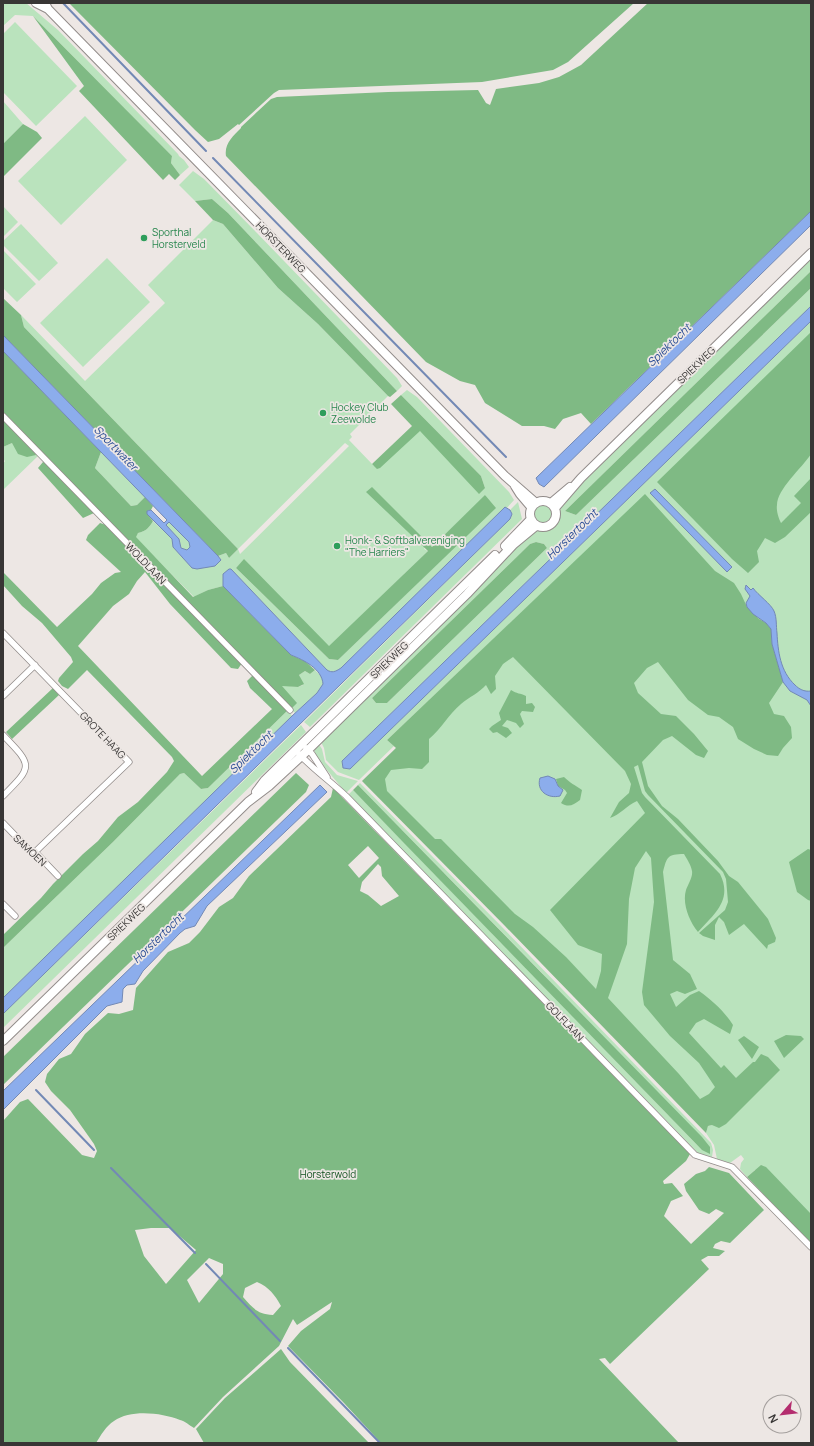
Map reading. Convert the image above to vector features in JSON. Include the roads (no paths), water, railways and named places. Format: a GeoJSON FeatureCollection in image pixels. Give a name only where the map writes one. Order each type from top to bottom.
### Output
{"type":"FeatureCollection","features":[{"type":"Feature","properties":{"kind":"main road","name":"HORSTERWEG"},"geometry":{"type":"LineString","coordinates":[[36,3],[47,6],[515,486],[524,491],[534,505]]}},
{"type":"Feature","properties":{"kind":"main road","name":"SPIEKWEG"},"geometry":{"type":"LineString","coordinates":[[553,505],[811,253]]}},
{"type":"Feature","properties":{"kind":"main road"},"geometry":{"type":"LineString","coordinates":[[541,501],[553,505],[557,514],[553,524],[542,528],[536,526],[530,519],[534,505],[541,501]]}},
{"type":"Feature","properties":{"kind":"main road","name":"SPIEKWEG"},"geometry":{"type":"LineString","coordinates":[[3,1042],[248,802],[269,786],[298,754],[521,530],[530,519]]}},
{"type":"Feature","properties":{"kind":"main road","name":"SPIEKWEG"},"geometry":{"type":"LineString","coordinates":[[305,747],[467,594],[513,546],[536,526]]}},
{"type":"Feature","properties":{"kind":"street","name":"WOLDLAAN"},"geometry":{"type":"LineString","coordinates":[[3,416],[290,710]]}},
{"type":"Feature","properties":{"kind":"street","name":"GROTE HAAG"},"geometry":{"type":"LineString","coordinates":[[3,633],[129,762],[35,852]]}},
{"type":"Feature","properties":{"kind":"street"},"geometry":{"type":"LineString","coordinates":[[3,696],[35,665]]}},
{"type":"Feature","properties":{"kind":"street"},"geometry":{"type":"LineString","coordinates":[[3,735],[20,753],[26,765],[22,777],[3,796]]}},
{"type":"Feature","properties":{"kind":"street","name":"GOLFLAAN"},"geometry":{"type":"LineString","coordinates":[[305,747],[328,779]]}},
{"type":"Feature","properties":{"kind":"street","name":"GOLFLAAN"},"geometry":{"type":"LineString","coordinates":[[298,754],[314,769],[328,779],[695,1155],[732,1167],[811,1247]]}},
{"type":"Feature","properties":{"kind":"street","name":"SAMOEN"},"geometry":{"type":"LineString","coordinates":[[3,823],[29,850],[35,852],[58,876]]}},
{"type":"Feature","properties":{"kind":"street"},"geometry":{"type":"LineString","coordinates":[[3,904],[15,916]]}},
{"type":"Feature","properties":{"kind":"water"},"geometry":{"type":"Polygon","coordinates":[[[811,211],[811,225],[544,487],[539,484],[536,478],[811,211]]]}},
{"type":"Feature","properties":{"kind":"water"},"geometry":{"type":"Polygon","coordinates":[[[811,306],[811,321],[350,769],[343,768],[342,761],[811,306]]]}},
{"type":"Feature","properties":{"kind":"water"},"geometry":{"type":"Polygon","coordinates":[[[3,335],[221,560],[215,566],[197,569],[192,568],[173,547],[172,539],[147,514],[147,511],[151,510],[164,523],[167,520],[3,351],[3,335]],[[169,522],[166,525],[179,539],[181,548],[187,550],[190,547],[189,542],[169,522]]]}},
{"type":"Feature","properties":{"kind":"water"},"geometry":{"type":"Polygon","coordinates":[[[655,489],[732,567],[727,572],[650,493],[655,489]]]}},
{"type":"Feature","properties":{"kind":"water"},"geometry":{"type":"Polygon","coordinates":[[[505,507],[510,510],[512,514],[510,519],[3,1014],[3,998],[317,693],[323,684],[319,674],[312,666],[307,662],[291,655],[223,586],[223,574],[231,569],[327,670],[334,672],[341,668],[505,507]]]}},
{"type":"Feature","properties":{"kind":"water"},"geometry":{"type":"Polygon","coordinates":[[[746,585],[751,590],[753,588],[774,611],[779,654],[783,667],[786,674],[800,689],[804,691],[811,691],[811,706],[807,700],[790,691],[783,682],[772,644],[771,629],[747,607],[746,603],[750,596],[745,589],[746,585]]]}},
{"type":"Feature","properties":{"kind":"water"},"geometry":{"type":"Polygon","coordinates":[[[548,776],[555,779],[558,786],[563,790],[560,796],[556,797],[547,795],[541,790],[539,783],[540,778],[548,776]]]}},
{"type":"Feature","properties":{"kind":"water"},"geometry":{"type":"Polygon","coordinates":[[[320,785],[327,792],[207,906],[195,926],[185,929],[180,933],[143,971],[135,984],[127,985],[123,989],[122,1002],[107,1006],[3,1110],[3,1091],[320,785]]]}},
{"type":"Feature","properties":{"kind":"waterway"},"geometry":{"type":"LineString","coordinates":[[63,3],[206,151]]}},
{"type":"Feature","properties":{"kind":"waterway"},"geometry":{"type":"LineString","coordinates":[[213,158],[506,457]]}},
{"type":"Feature","properties":{"kind":"waterway"},"geometry":{"type":"LineString","coordinates":[[36,1090],[94,1150]]}},
{"type":"Feature","properties":{"kind":"waterway"},"geometry":{"type":"LineString","coordinates":[[111,1168],[195,1253]]}},
{"type":"Feature","properties":{"kind":"waterway"},"geometry":{"type":"LineString","coordinates":[[206,1264],[280,1341]]}},
{"type":"Feature","properties":{"kind":"waterway"},"geometry":{"type":"LineString","coordinates":[[288,1348],[380,1443]]}},
{"type":"Feature","properties":{"kind":"place","name":"Sporthal Horsterveld"},"geometry":{"type":"Point","coordinates":[144,238]}},
{"type":"Feature","properties":{"kind":"place","name":"Hockey Club Zeewolde"},"geometry":{"type":"Point","coordinates":[323,413]}},
{"type":"Feature","properties":{"kind":"place","name":"Honk- & Softbalvereniging \"The Harriers\""},"geometry":{"type":"Point","coordinates":[337,546]}},
{"type":"Feature","properties":{"kind":"water label","name":"Spiektocht"},"geometry":{"type":"Point","coordinates":[669,345]}},
{"type":"Feature","properties":{"kind":"water label","name":"Sportwater"},"geometry":{"type":"Point","coordinates":[116,448]}},
{"type":"Feature","properties":{"kind":"water label","name":"Horstertocht"},"geometry":{"type":"Point","coordinates":[572,534]}},
{"type":"Feature","properties":{"kind":"water label","name":"Spiektocht"},"geometry":{"type":"Point","coordinates":[251,752]}},
{"type":"Feature","properties":{"kind":"water label","name":"Horstertocht"},"geometry":{"type":"Point","coordinates":[158,938]}},
{"type":"Feature","properties":{"kind":"park label","name":"Horsterwold"},"geometry":{"type":"Point","coordinates":[328,1174]}}]}
